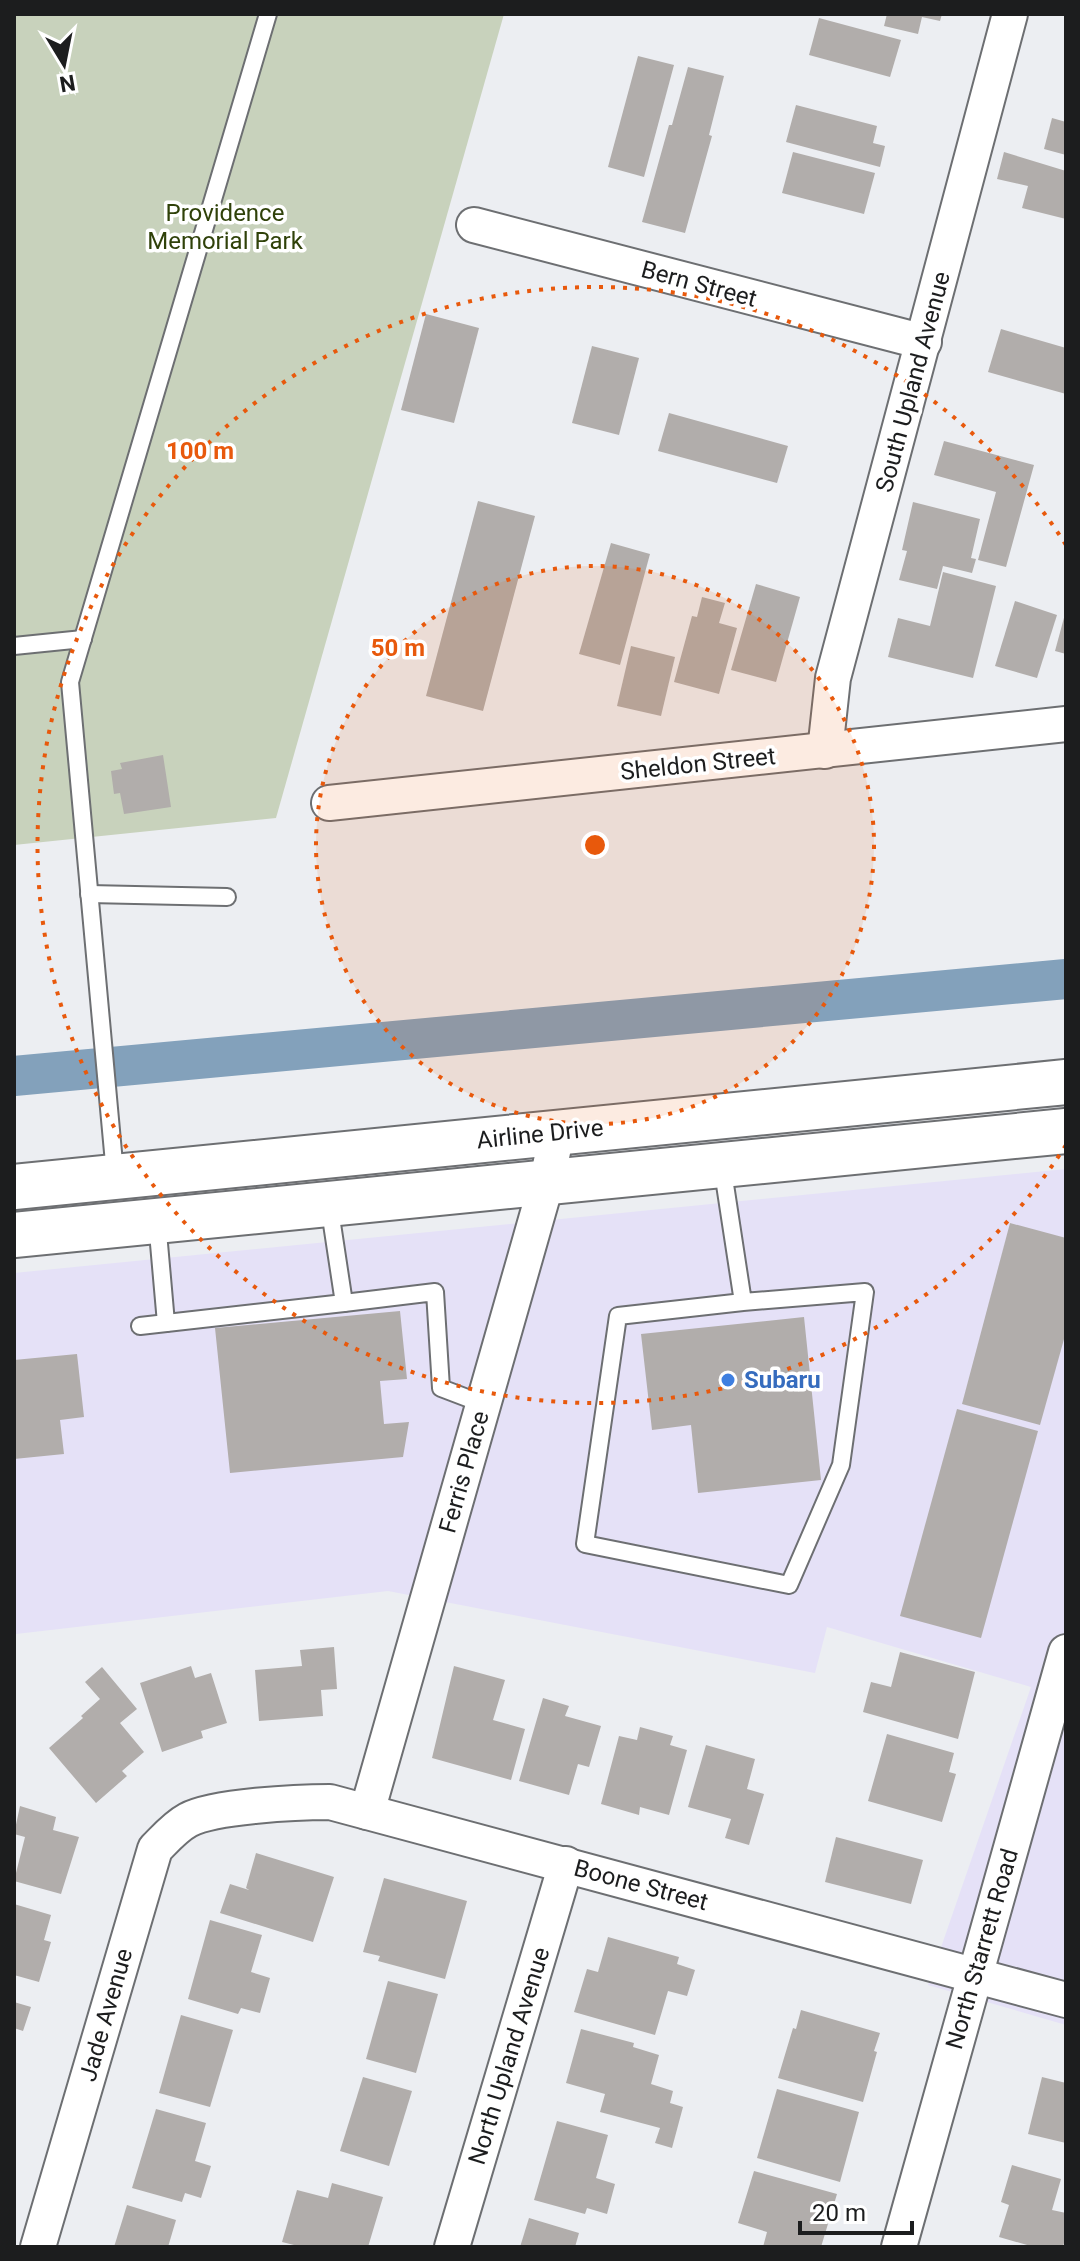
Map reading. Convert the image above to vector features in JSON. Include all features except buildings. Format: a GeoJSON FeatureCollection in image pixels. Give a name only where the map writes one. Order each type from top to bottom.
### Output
{"type":"FeatureCollection","features":[{"type":"Feature","properties":{"kind":"highway","name":"Airline Drive"},"geometry":{"type":"LineString","coordinates":[[14,1187],[1066,1082]]}},
{"type":"Feature","properties":{"kind":"highway","name":"Airline Drive"},"geometry":{"type":"LineString","coordinates":[[14,1235],[1066,1131]]}},
{"type":"Feature","properties":{"kind":"highway"},"geometry":{"type":"LineString","coordinates":[[115,1177],[138,1222]]}},
{"type":"Feature","properties":{"kind":"street","name":"South Upland Avenue"},"geometry":{"type":"LineString","coordinates":[[825,751],[833,678],[1010,14]]}},
{"type":"Feature","properties":{"kind":"street","name":"Bern Street"},"geometry":{"type":"LineString","coordinates":[[474,225],[924,342]]}},
{"type":"Feature","properties":{"kind":"street","name":"Sheldon Street"},"geometry":{"type":"LineString","coordinates":[[329,803],[1066,724]]}},
{"type":"Feature","properties":{"kind":"street","name":"Ferris Place"},"geometry":{"type":"LineString","coordinates":[[367,1812],[547,1181],[557,1132]]}},
{"type":"Feature","properties":{"kind":"street","name":"North Starrett Road"},"geometry":{"type":"LineString","coordinates":[[899,2247],[1066,1652]]}},
{"type":"Feature","properties":{"kind":"street","name":"Boone Street"},"geometry":{"type":"LineString","coordinates":[[213,1812],[330,1802],[1066,2000]]}},
{"type":"Feature","properties":{"kind":"street","name":"Jade Avenue"},"geometry":{"type":"LineString","coordinates":[[31,2235],[155,1849],[188,1820],[213,1812]]}},
{"type":"Feature","properties":{"kind":"street","name":"North Upland Avenue"},"geometry":{"type":"LineString","coordinates":[[452,2247],[566,1864]]}},
{"type":"Feature","properties":{"kind":"lane"},"geometry":{"type":"LineString","coordinates":[[115,1177],[70,682],[268,14]]}},
{"type":"Feature","properties":{"kind":"lane"},"geometry":{"type":"LineString","coordinates":[[14,646],[83,639]]}},
{"type":"Feature","properties":{"kind":"lane"},"geometry":{"type":"LineString","coordinates":[[89,894],[227,897]]}},
{"type":"Feature","properties":{"kind":"lane"},"geometry":{"type":"LineString","coordinates":[[722,1164],[743,1302]]}},
{"type":"Feature","properties":{"kind":"lane"},"geometry":{"type":"LineString","coordinates":[[329,1203],[344,1303]]}},
{"type":"Feature","properties":{"kind":"lane"},"geometry":{"type":"LineString","coordinates":[[138,1222],[166,1323]]}},
{"type":"Feature","properties":{"kind":"lane"},"geometry":{"type":"LineString","coordinates":[[140,1326],[435,1292],[441,1388],[483,1404]]}},
{"type":"Feature","properties":{"kind":"lane"},"geometry":{"type":"LineString","coordinates":[[865,1292],[841,1465],[789,1585],[585,1544],[618,1316],[743,1302],[865,1292]]}},
{"type":"Feature","properties":{"kind":"shaded area"},"geometry":{"type":"Polygon","coordinates":[[[1066,1169],[1066,2025],[928,1985],[1031,1687],[827,1627],[815,1673],[388,1591],[16,1634],[14,1640],[14,1273],[1066,1169]]]}},
{"type":"Feature","properties":{"kind":"green space","name":"Providence Memorial Park"},"geometry":{"type":"Polygon","coordinates":[[[14,14],[504,14],[276,818],[14,845],[14,14]]]}},
{"type":"Feature","properties":{"kind":"waterway"},"geometry":{"type":"LineString","coordinates":[[14,1076],[1066,979]]}},
{"type":"Feature","properties":{"kind":"place","name":"Subaru"},"geometry":{"type":"Point","coordinates":[728,1380]}}]}
